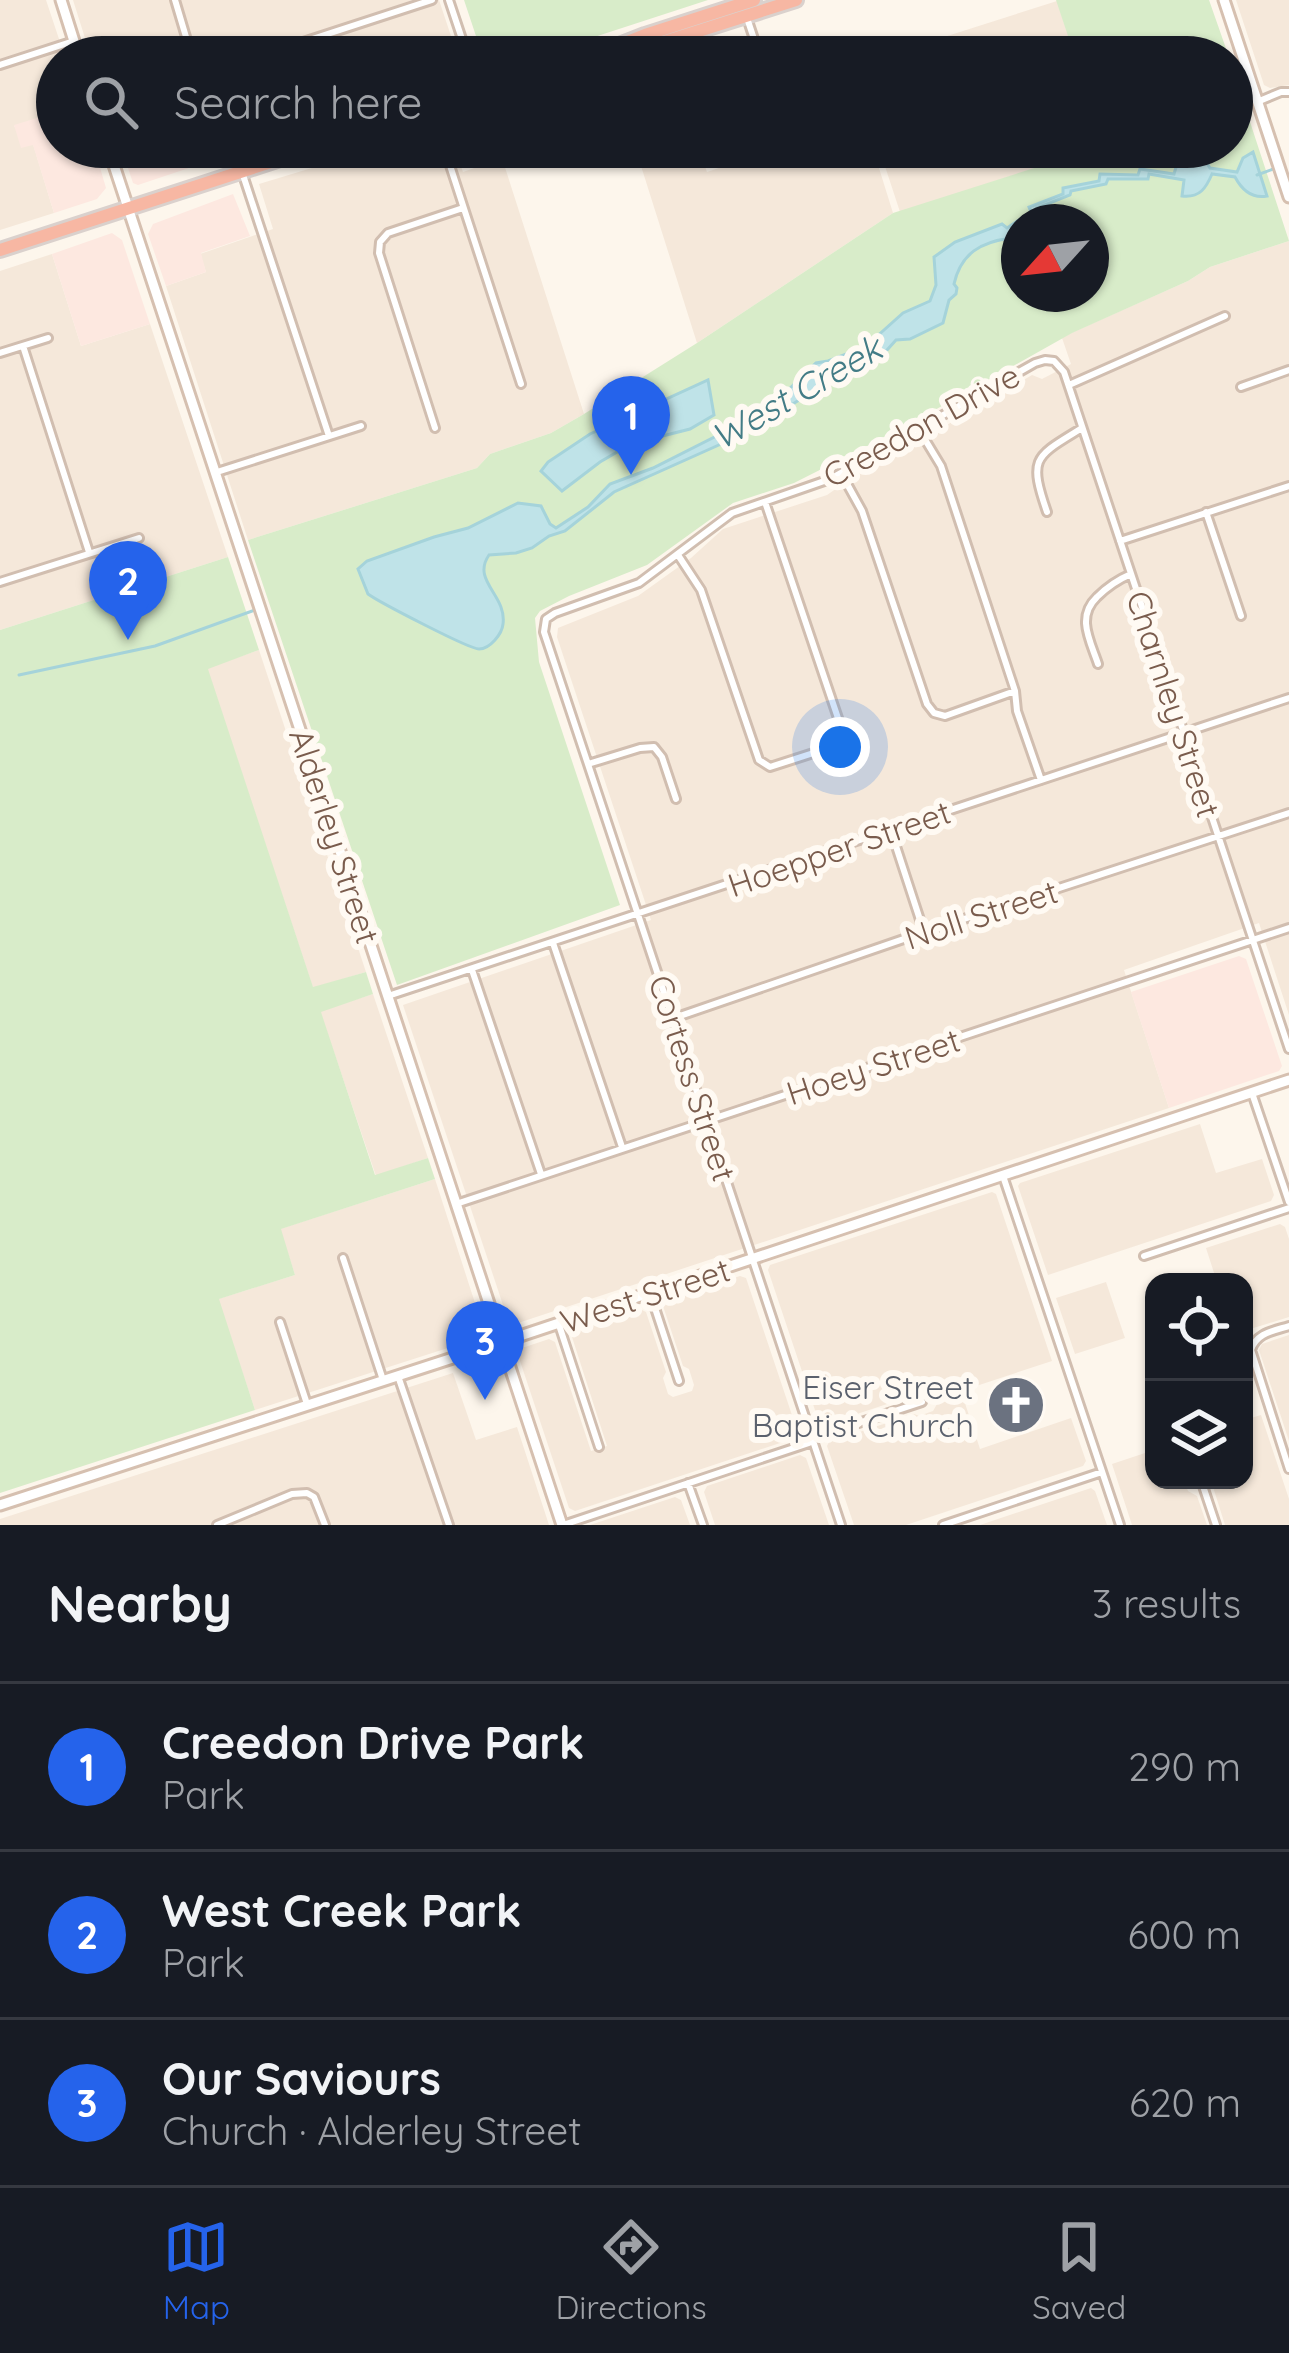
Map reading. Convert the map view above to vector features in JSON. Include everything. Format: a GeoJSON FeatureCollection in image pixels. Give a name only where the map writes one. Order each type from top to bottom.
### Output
{"type":"FeatureCollection","features":[{"type":"Feature","properties":{"kind":"highway"},"geometry":{"type":"LineString","coordinates":[[642,36],[748,7],[796,0]]}},
{"type":"Feature","properties":{"kind":"highway"},"geometry":{"type":"LineString","coordinates":[[678,36],[748,7]]}},
{"type":"Feature","properties":{"kind":"highway"},"geometry":{"type":"LineString","coordinates":[[0,250],[254,168]]}},
{"type":"Feature","properties":{"kind":"main road"},"geometry":{"type":"LineString","coordinates":[[61,0],[72,36]]}},
{"type":"Feature","properties":{"kind":"main road"},"geometry":{"type":"LineString","coordinates":[[1224,0],[1236,36]]}},
{"type":"Feature","properties":{"kind":"main road"},"geometry":{"type":"LineString","coordinates":[[1253,90],[1287,192]]}},
{"type":"Feature","properties":{"kind":"main road","name":"Alderley Street"},"geometry":{"type":"LineString","coordinates":[[115,168],[563,1525]]}},
{"type":"Feature","properties":{"kind":"main road","name":"West Street"},"geometry":{"type":"LineString","coordinates":[[0,1505],[1289,1080]]}},
{"type":"Feature","properties":{"kind":"street"},"geometry":{"type":"LineString","coordinates":[[175,0],[186,36]]}},
{"type":"Feature","properties":{"kind":"street"},"geometry":{"type":"LineString","coordinates":[[321,36],[432,0]]}},
{"type":"Feature","properties":{"kind":"street"},"geometry":{"type":"LineString","coordinates":[[448,0],[460,36]]}},
{"type":"Feature","properties":{"kind":"street"},"geometry":{"type":"LineString","coordinates":[[0,65],[36,53]]}},
{"type":"Feature","properties":{"kind":"street"},"geometry":{"type":"LineString","coordinates":[[1257,102],[1289,93]]}},
{"type":"Feature","properties":{"kind":"street"},"geometry":{"type":"LineString","coordinates":[[451,168],[521,384]]}},
{"type":"Feature","properties":{"kind":"street"},"geometry":{"type":"LineString","coordinates":[[242,172],[329,436]]}},
{"type":"Feature","properties":{"kind":"street"},"geometry":{"type":"LineString","coordinates":[[435,428],[379,253],[380,242],[388,233],[463,208]]}},
{"type":"Feature","properties":{"kind":"street"},"geometry":{"type":"LineString","coordinates":[[1068,385],[1225,316]]}},
{"type":"Feature","properties":{"kind":"street"},"geometry":{"type":"LineString","coordinates":[[0,353],[47,338]]}},
{"type":"Feature","properties":{"kind":"street"},"geometry":{"type":"LineString","coordinates":[[22,346],[89,552]]}},
{"type":"Feature","properties":{"kind":"street","name":"Charnley Street"},"geometry":{"type":"LineString","coordinates":[[1054,361],[1068,385],[1289,1049]]}},
{"type":"Feature","properties":{"kind":"street","name":"Creedon Drive"},"geometry":{"type":"LineString","coordinates":[[544,632],[555,613],[639,583],[732,513],[841,473],[1035,363],[1054,361]]}},
{"type":"Feature","properties":{"kind":"street"},"geometry":{"type":"LineString","coordinates":[[1241,387],[1289,370]]}},
{"type":"Feature","properties":{"kind":"street"},"geometry":{"type":"LineString","coordinates":[[213,473],[361,426]]}},
{"type":"Feature","properties":{"kind":"street"},"geometry":{"type":"LineString","coordinates":[[918,428],[940,466],[1041,780]]}},
{"type":"Feature","properties":{"kind":"street"},"geometry":{"type":"LineString","coordinates":[[1046,512],[1036,479],[1037,462],[1046,450],[1082,428]]}},
{"type":"Feature","properties":{"kind":"street"},"geometry":{"type":"LineString","coordinates":[[841,473],[862,511],[934,713],[945,716],[1015,691]]}},
{"type":"Feature","properties":{"kind":"street"},"geometry":{"type":"LineString","coordinates":[[1120,541],[1289,486]]}},
{"type":"Feature","properties":{"kind":"street"},"geometry":{"type":"LineString","coordinates":[[678,555],[701,590],[759,760],[770,767],[832,747],[842,730],[765,502]]}},
{"type":"Feature","properties":{"kind":"street"},"geometry":{"type":"LineString","coordinates":[[1206,512],[1240,616]]}},
{"type":"Feature","properties":{"kind":"street"},"geometry":{"type":"LineString","coordinates":[[0,583],[139,538]]}},
{"type":"Feature","properties":{"kind":"street"},"geometry":{"type":"LineString","coordinates":[[1098,664],[1085,612],[1109,585],[1131,574]]}},
{"type":"Feature","properties":{"kind":"street","name":"Cortess Street"},"geometry":{"type":"LineString","coordinates":[[544,632],[841,1525]]}},
{"type":"Feature","properties":{"kind":"street","name":"Hoepper Street"},"geometry":{"type":"LineString","coordinates":[[388,996],[1289,698]]}},
{"type":"Feature","properties":{"kind":"street"},"geometry":{"type":"LineString","coordinates":[[588,764],[654,748],[662,757],[676,799]]}},
{"type":"Feature","properties":{"kind":"street","name":"Noll Street"},"geometry":{"type":"LineString","coordinates":[[674,1018],[1289,813]]}},
{"type":"Feature","properties":{"kind":"street"},"geometry":{"type":"LineString","coordinates":[[890,831],[924,932]]}},
{"type":"Feature","properties":{"kind":"street","name":"Hoey Street"},"geometry":{"type":"LineString","coordinates":[[456,1204],[1289,928]]}},
{"type":"Feature","properties":{"kind":"street"},"geometry":{"type":"LineString","coordinates":[[553,943],[622,1147]]}},
{"type":"Feature","properties":{"kind":"street"},"geometry":{"type":"LineString","coordinates":[[472,970],[541,1174]]}},
{"type":"Feature","properties":{"kind":"street"},"geometry":{"type":"LineString","coordinates":[[1144,1256],[1289,1205],[1252,1093]]}},
{"type":"Feature","properties":{"kind":"street"},"geometry":{"type":"LineString","coordinates":[[1003,1175],[1120,1525]]}},
{"type":"Feature","properties":{"kind":"street"},"geometry":{"type":"LineString","coordinates":[[344,1258],[383,1381]]}},
{"type":"Feature","properties":{"kind":"street"},"geometry":{"type":"LineString","coordinates":[[650,1293],[679,1381]]}},
{"type":"Feature","properties":{"kind":"street"},"geometry":{"type":"LineString","coordinates":[[280,1322],[307,1405]]}},
{"type":"Feature","properties":{"kind":"street"},"geometry":{"type":"LineString","coordinates":[[559,1324],[599,1447]]}},
{"type":"Feature","properties":{"kind":"street"},"geometry":{"type":"LineString","coordinates":[[1289,1326],[1254,1342],[1252,1358],[1289,1468]]}},
{"type":"Feature","properties":{"kind":"street"},"geometry":{"type":"LineString","coordinates":[[398,1376],[449,1525]]}},
{"type":"Feature","properties":{"kind":"street"},"geometry":{"type":"LineString","coordinates":[[563,1525],[922,1402]]}},
{"type":"Feature","properties":{"kind":"street"},"geometry":{"type":"LineString","coordinates":[[943,1525],[1102,1472]]}},
{"type":"Feature","properties":{"kind":"street"},"geometry":{"type":"LineString","coordinates":[[688,1483],[703,1525]]}},
{"type":"Feature","properties":{"kind":"street"},"geometry":{"type":"LineString","coordinates":[[1204,1489],[1216,1525]]}},
{"type":"Feature","properties":{"kind":"street"},"geometry":{"type":"LineString","coordinates":[[217,1525],[292,1494],[307,1493],[314,1497],[325,1525]]}},
{"type":"Feature","properties":{"kind":"shaded area"},"geometry":{"type":"Polygon","coordinates":[[[0,0],[46,0],[58,36],[36,36],[36,119],[14,126],[33,144],[36,168],[40,168],[54,213],[0,230],[0,0]]]}},
{"type":"Feature","properties":{"kind":"shaded area"},"geometry":{"type":"Polygon","coordinates":[[[73,0],[439,0],[451,36],[84,36],[73,0]]]}},
{"type":"Feature","properties":{"kind":"shaded area"},"geometry":{"type":"Polygon","coordinates":[[[1236,0],[1289,0],[1289,85],[1264,85],[1253,36],[1248,36],[1236,0]]]}},
{"type":"Feature","properties":{"kind":"shaded area"},"geometry":{"type":"Polygon","coordinates":[[[1057,1],[1068,36],[947,36],[1057,1]]]}},
{"type":"Feature","properties":{"kind":"shaded area"},"geometry":{"type":"Polygon","coordinates":[[[36,118],[36,155],[33,145],[21,148],[14,125],[36,118]]]}},
{"type":"Feature","properties":{"kind":"shaded area"},"geometry":{"type":"Polygon","coordinates":[[[40,168],[100,168],[106,188],[97,199],[54,213],[40,168]]]}},
{"type":"Feature","properties":{"kind":"shaded area"},"geometry":{"type":"Polygon","coordinates":[[[128,168],[189,168],[138,185],[128,168]]]}},
{"type":"Feature","properties":{"kind":"shaded area"},"geometry":{"type":"Polygon","coordinates":[[[312,168],[462,168],[463,172],[505,168],[584,414],[551,433],[490,454],[477,468],[248,540],[166,286],[206,272],[200,254],[273,229],[259,184],[312,168]]]}},
{"type":"Feature","properties":{"kind":"shaded area"},"geometry":{"type":"Polygon","coordinates":[[[642,168],[706,168],[707,172],[719,168],[879,168],[893,213],[697,343],[642,168]]]}},
{"type":"Feature","properties":{"kind":"shaded area"},"geometry":{"type":"Polygon","coordinates":[[[886,168],[1035,168],[900,212],[886,168]]]}},
{"type":"Feature","properties":{"kind":"shaded area"},"geometry":{"type":"Polygon","coordinates":[[[233,194],[250,236],[201,253],[206,272],[166,286],[148,234],[153,224],[233,194]]]}},
{"type":"Feature","properties":{"kind":"shaded area"},"geometry":{"type":"Polygon","coordinates":[[[112,233],[122,240],[150,324],[81,346],[52,254],[112,233]]]}},
{"type":"Feature","properties":{"kind":"shaded area"},"geometry":{"type":"Polygon","coordinates":[[[1289,241],[1289,1015],[1259,923],[1124,970],[1169,1108],[515,1324],[508,1320],[403,1005],[651,920],[557,637],[558,628],[638,596],[723,529],[827,495],[1032,375],[1042,379],[1071,364],[1062,338],[1071,333],[1210,267],[1289,241]]]}},
{"type":"Feature","properties":{"kind":"shaded area"},"geometry":{"type":"Polygon","coordinates":[[[52,254],[81,346],[150,324],[228,557],[0,630],[0,271],[52,254]]]}},
{"type":"Feature","properties":{"kind":"shaded area"},"geometry":{"type":"Polygon","coordinates":[[[259,650],[366,972],[313,988],[207,668],[259,650]]]}},
{"type":"Feature","properties":{"kind":"shaded area"},"geometry":{"type":"Polygon","coordinates":[[[1239,956],[1246,959],[1282,1066],[1279,1071],[1169,1108],[1131,992],[1239,956]]]}},
{"type":"Feature","properties":{"kind":"shaded area"},"geometry":{"type":"Polygon","coordinates":[[[373,994],[428,1158],[376,1176],[320,1011],[373,994]]]}},
{"type":"Feature","properties":{"kind":"shaded area"},"geometry":{"type":"Polygon","coordinates":[[[1200,1124],[1216,1173],[1262,1159],[1274,1195],[1271,1201],[1048,1275],[1020,1183],[1200,1124]]]}},
{"type":"Feature","properties":{"kind":"shaded area"},"geometry":{"type":"Polygon","coordinates":[[[435,1179],[484,1331],[482,1337],[255,1410],[218,1299],[295,1275],[280,1229],[435,1179]]]}},
{"type":"Feature","properties":{"kind":"shaded area"},"geometry":{"type":"Polygon","coordinates":[[[992,1192],[1052,1361],[961,1391],[980,1449],[1071,1418],[1086,1461],[1083,1466],[906,1525],[854,1525],[829,1442],[919,1416],[933,1411],[937,1404],[925,1387],[824,1425],[819,1422],[770,1265],[992,1192]]]}},
{"type":"Feature","properties":{"kind":"shaded area"},"geometry":{"type":"Polygon","coordinates":[[[1280,1224],[1285,1227],[1289,1317],[1253,1328],[1253,1273],[1214,1273],[1206,1248],[1280,1224]]]}},
{"type":"Feature","properties":{"kind":"shaded area"},"geometry":{"type":"Polygon","coordinates":[[[746,1278],[798,1433],[795,1438],[575,1511],[569,1508],[518,1355],[522,1348],[549,1339],[555,1342],[591,1451],[607,1446],[572,1337],[576,1330],[640,1309],[646,1312],[666,1372],[668,1394],[692,1391],[689,1369],[683,1366],[663,1306],[666,1300],[746,1278]]]}},
{"type":"Feature","properties":{"kind":"shaded area"},"geometry":{"type":"Polygon","coordinates":[[[1106,1282],[1125,1338],[1075,1354],[1056,1298],[1106,1282]]]}},
{"type":"Feature","properties":{"kind":"shaded area"},"geometry":{"type":"Polygon","coordinates":[[[1289,1335],[1289,1441],[1259,1350],[1262,1344],[1289,1335]]]}},
{"type":"Feature","properties":{"kind":"shaded area"},"geometry":{"type":"Polygon","coordinates":[[[453,1373],[476,1440],[517,1427],[549,1525],[0,1525],[0,1519],[453,1373]]]}},
{"type":"Feature","properties":{"kind":"shaded area"},"geometry":{"type":"Polygon","coordinates":[[[1261,1415],[1289,1499],[1289,1525],[1225,1525],[1214,1490],[1253,1489],[1253,1417],[1261,1415]]]}},
{"type":"Feature","properties":{"kind":"shaded area"},"geometry":{"type":"Polygon","coordinates":[[[1145,1453],[1145,1489],[1187,1489],[1197,1496],[1207,1525],[1132,1525],[1112,1464],[1145,1453]]]}},
{"type":"Feature","properties":{"kind":"shaded area"},"geometry":{"type":"Polygon","coordinates":[[[800,1455],[806,1458],[829,1525],[715,1525],[704,1492],[707,1486],[800,1455]]]}},
{"type":"Feature","properties":{"kind":"shaded area"},"geometry":{"type":"Polygon","coordinates":[[[1091,1488],[1107,1525],[980,1525],[1091,1488]]]}},
{"type":"Feature","properties":{"kind":"shaded area"},"geometry":{"type":"Polygon","coordinates":[[[675,1497],[681,1500],[690,1525],[590,1525],[675,1497]]]}},
{"type":"Feature","properties":{"kind":"green space"},"geometry":{"type":"Polygon","coordinates":[[[464,0],[708,0],[597,36],[476,36],[464,0]]]}},
{"type":"Feature","properties":{"kind":"green space"},"geometry":{"type":"Polygon","coordinates":[[[1056,0],[1209,0],[1222,36],[1068,36],[1056,0]]]}},
{"type":"Feature","properties":{"kind":"green space"},"geometry":{"type":"Polygon","coordinates":[[[1253,131],[1289,241],[1210,267],[1072,333],[794,483],[733,503],[647,565],[540,611],[535,618],[539,662],[620,905],[397,985],[248,540],[477,468],[490,454],[551,433],[893,213],[1034,168],[1253,168],[1253,131]]]}},
{"type":"Feature","properties":{"kind":"green space"},"geometry":{"type":"Polygon","coordinates":[[[228,557],[259,650],[208,669],[313,987],[366,972],[373,994],[321,1012],[375,1175],[428,1158],[435,1179],[281,1229],[295,1275],[219,1299],[255,1410],[0,1493],[0,630],[228,557]]]}},
{"type":"Feature","properties":{"kind":"water"},"geometry":{"type":"Polygon","coordinates":[[[1253,152],[1267,196],[1248,192],[1235,177],[1212,174],[1202,191],[1182,196],[1184,180],[1149,174],[1148,179],[1108,179],[1106,184],[1037,204],[1063,194],[1063,188],[1099,181],[1100,174],[1138,175],[1140,169],[1174,174],[1176,168],[1237,172],[1253,168],[1253,152]]]}},
{"type":"Feature","properties":{"kind":"water"},"geometry":{"type":"Polygon","coordinates":[[[1001,224],[1001,240],[967,257],[957,273],[956,294],[949,300],[943,323],[910,339],[896,340],[860,367],[831,368],[818,388],[750,431],[614,492],[565,531],[532,548],[489,555],[484,573],[500,605],[503,624],[487,646],[479,649],[459,642],[368,594],[358,569],[367,561],[468,528],[518,503],[541,506],[556,528],[588,507],[610,484],[748,420],[780,398],[816,363],[865,347],[903,313],[930,301],[936,285],[934,257],[955,242],[1001,224]]]}},
{"type":"Feature","properties":{"kind":"water"},"geometry":{"type":"Polygon","coordinates":[[[708,380],[714,415],[690,429],[631,444],[562,491],[541,471],[590,434],[708,380]]]}},
{"type":"Feature","properties":{"kind":"waterway","name":"West Creek"},"geometry":{"type":"LineString","coordinates":[[1257,175],[1276,168]]}},
{"type":"Feature","properties":{"kind":"waterway","name":"West Creek"},"geometry":{"type":"LineString","coordinates":[[19,675],[155,646],[258,609]]}},
{"type":"Feature","properties":{"kind":"place","name":"Creedon Drive Park"},"geometry":{"type":"Point","coordinates":[631,475]}},
{"type":"Feature","properties":{"kind":"place","name":"West Creek Park"},"geometry":{"type":"Point","coordinates":[128,640]}},
{"type":"Feature","properties":{"kind":"place","name":"Our Saviours"},"geometry":{"type":"Point","coordinates":[485,1400]}},
{"type":"Feature","properties":{"kind":"place","name":"Eiser Street Baptist Church"},"geometry":{"type":"Point","coordinates":[1016,1405]}}]}
